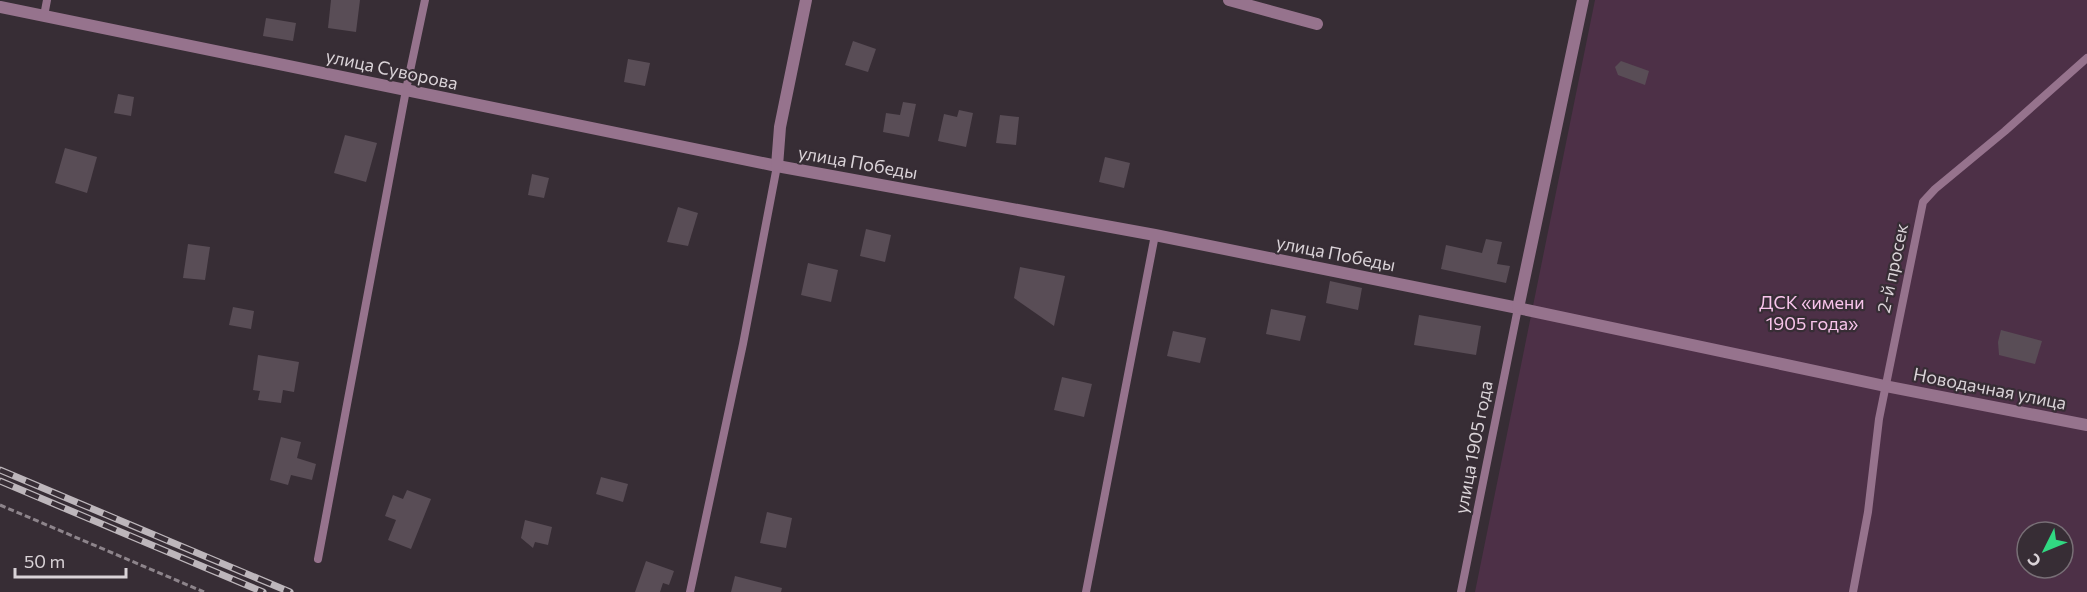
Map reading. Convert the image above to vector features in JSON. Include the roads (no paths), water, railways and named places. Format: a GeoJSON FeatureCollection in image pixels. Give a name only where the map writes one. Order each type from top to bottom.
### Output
{"type":"FeatureCollection","features":[{"type":"Feature","properties":{"kind":"street"},"geometry":{"type":"LineString","coordinates":[[777,166],[780,127],[806,0]]}},
{"type":"Feature","properties":{"kind":"street"},"geometry":{"type":"LineString","coordinates":[[1229,0],[1317,24]]}},
{"type":"Feature","properties":{"kind":"street"},"geometry":{"type":"LineString","coordinates":[[1518,308],[1583,0]]}},
{"type":"Feature","properties":{"kind":"street","name":"улица Суворова"},"geometry":{"type":"LineString","coordinates":[[0,7],[777,166]]}},
{"type":"Feature","properties":{"kind":"street","name":"улица Победы"},"geometry":{"type":"LineString","coordinates":[[777,166],[1155,235],[1518,308],[1886,386]]}},
{"type":"Feature","properties":{"kind":"street","name":"Новодачная улица"},"geometry":{"type":"LineString","coordinates":[[1886,386],[2087,424]]}},
{"type":"Feature","properties":{"kind":"lane"},"geometry":{"type":"LineString","coordinates":[[44,16],[47,0]]}},
{"type":"Feature","properties":{"kind":"lane"},"geometry":{"type":"LineString","coordinates":[[318,559],[425,0]]}},
{"type":"Feature","properties":{"kind":"lane","name":"2-й просек"},"geometry":{"type":"LineString","coordinates":[[1853,592],[1868,512],[1879,419],[1923,202],[1935,189],[2087,58]]}},
{"type":"Feature","properties":{"kind":"lane"},"geometry":{"type":"LineString","coordinates":[[690,592],[741,355],[777,166]]}},
{"type":"Feature","properties":{"kind":"lane"},"geometry":{"type":"LineString","coordinates":[[1086,592],[1155,235]]}},
{"type":"Feature","properties":{"kind":"lane","name":"улица 1905 года"},"geometry":{"type":"LineString","coordinates":[[1461,592],[1518,308]]}},
{"type":"Feature","properties":{"kind":"railway"},"geometry":{"type":"LineString","coordinates":[[0,470],[290,592]]}},
{"type":"Feature","properties":{"kind":"railway"},"geometry":{"type":"LineString","coordinates":[[0,481],[263,592]]}},
{"type":"Feature","properties":{"kind":"park label","name":"ДСК «имени 1905 года»"},"geometry":{"type":"Point","coordinates":[1812,312]}}]}
